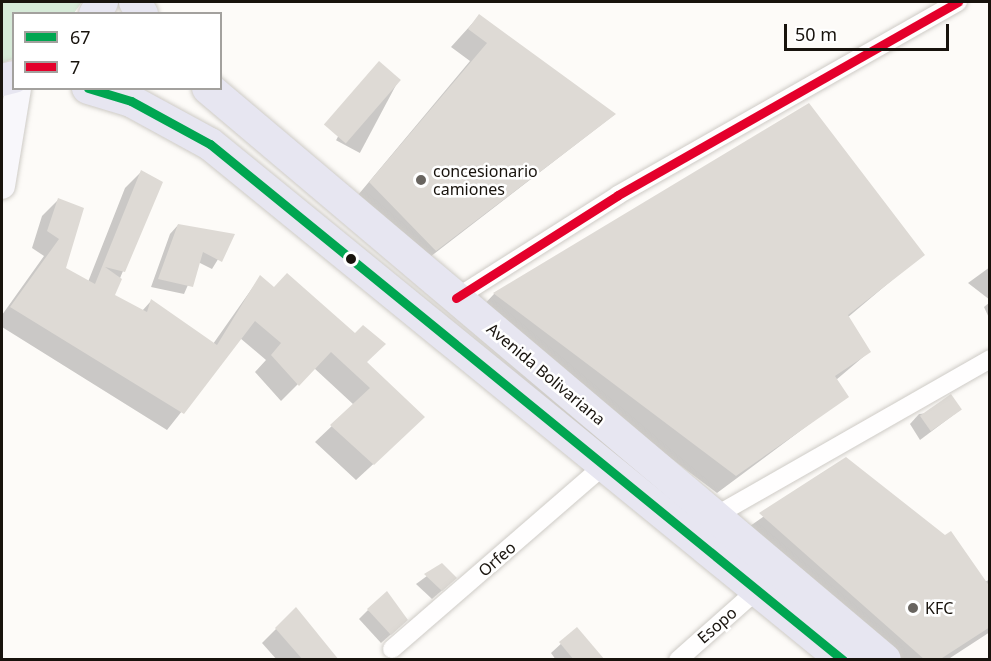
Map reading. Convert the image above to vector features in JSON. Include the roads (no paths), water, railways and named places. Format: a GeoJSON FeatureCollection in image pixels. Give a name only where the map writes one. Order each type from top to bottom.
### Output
{"type":"FeatureCollection","features":[{"type":"Feature","properties":{"kind":"highway"},"geometry":{"type":"LineString","coordinates":[[95,90],[131,101],[210,144],[602,467],[843,660]]}},
{"type":"Feature","properties":{"kind":"highway","name":"Avenida Bolivariana"},"geometry":{"type":"LineString","coordinates":[[210,90],[885,660]]}},
{"type":"Feature","properties":{"kind":"main road"},"geometry":{"type":"LineString","coordinates":[[2,186],[18,90]]}},
{"type":"Feature","properties":{"kind":"street"},"geometry":{"type":"LineString","coordinates":[[456,298],[618,195],[958,2]]}},
{"type":"Feature","properties":{"kind":"street"},"geometry":{"type":"LineString","coordinates":[[715,516],[990,359]]}},
{"type":"Feature","properties":{"kind":"street","name":"Orfeo"},"geometry":{"type":"LineString","coordinates":[[392,649],[602,467]]}},
{"type":"Feature","properties":{"kind":"street","name":"Esopo"},"geometry":{"type":"LineString","coordinates":[[678,660],[757,590]]}},
{"type":"Feature","properties":{"kind":"place","name":"concesionario camiones"},"geometry":{"type":"Point","coordinates":[421,180]}},
{"type":"Feature","properties":{"kind":"place","name":"KFC"},"geometry":{"type":"Point","coordinates":[913,608]}}]}
